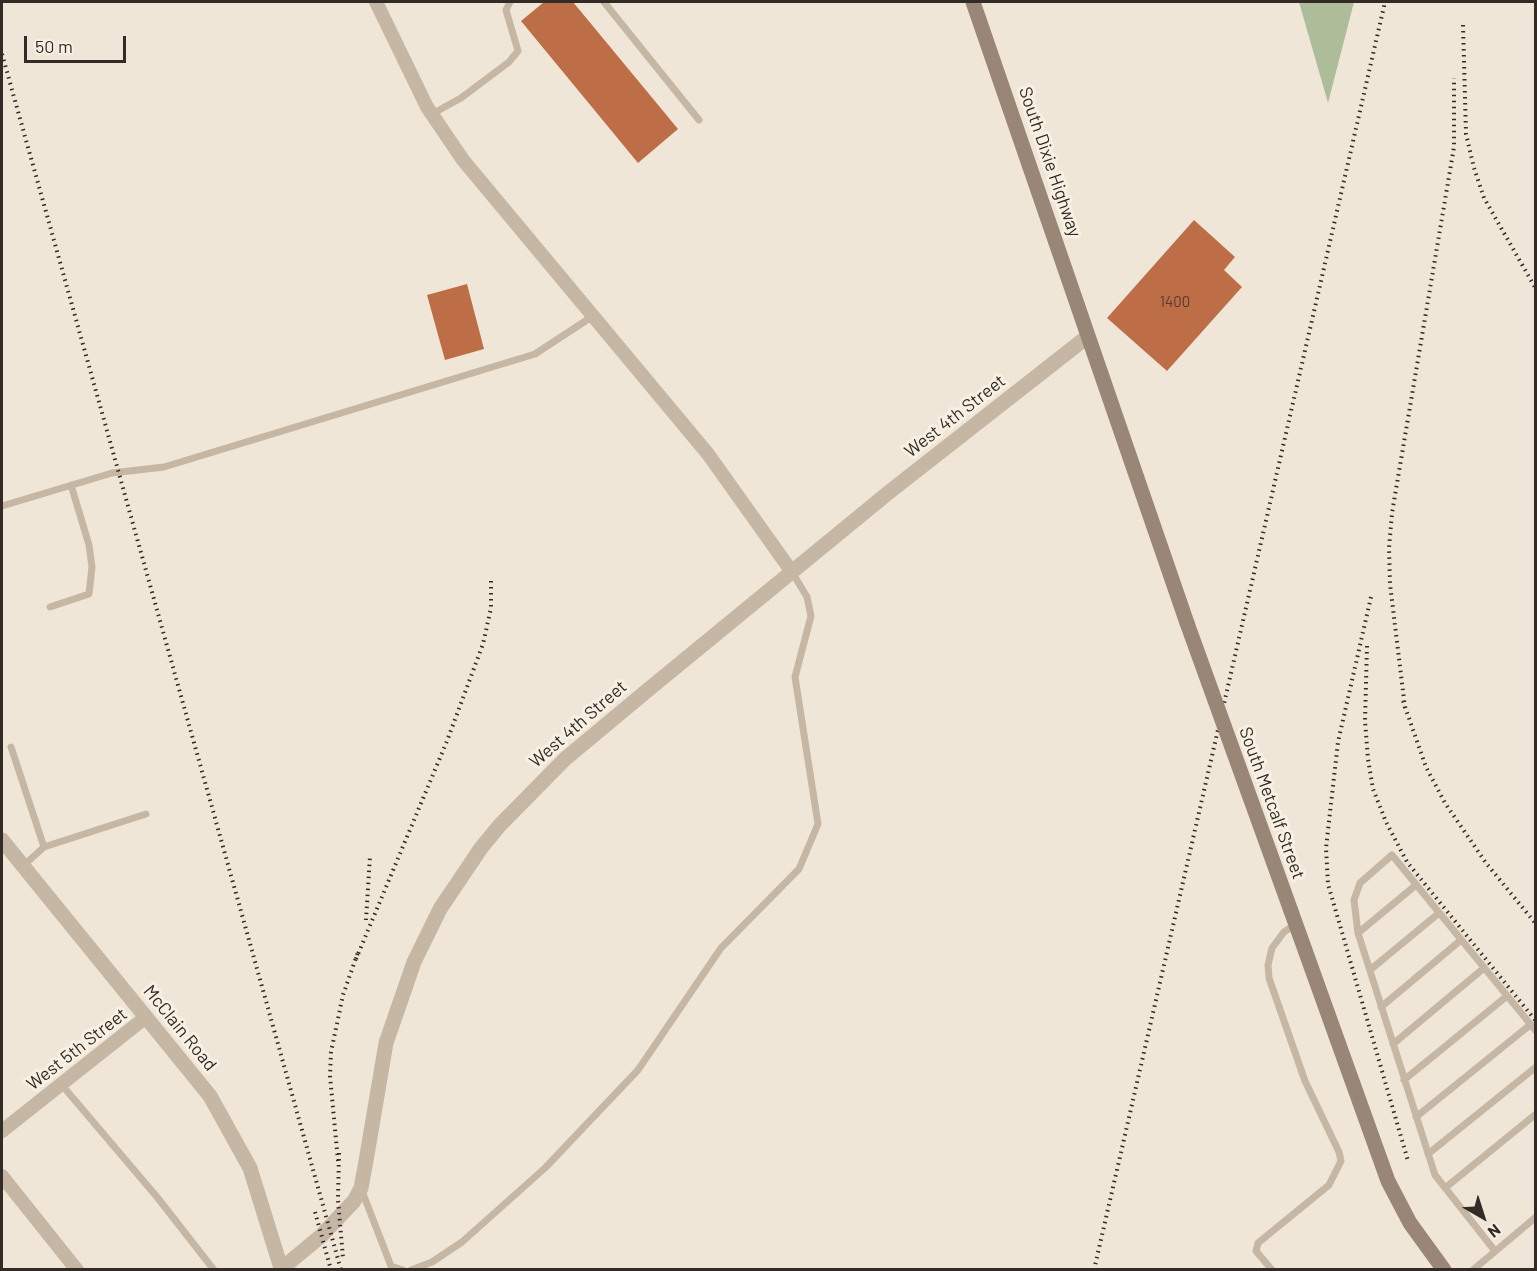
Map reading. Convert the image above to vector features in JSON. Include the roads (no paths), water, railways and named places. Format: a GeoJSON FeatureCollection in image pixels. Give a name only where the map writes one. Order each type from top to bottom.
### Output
{"type":"FeatureCollection","features":[{"type":"Feature","properties":{"kind":"main road","name":"South Dixie Highway"},"geometry":{"type":"LineString","coordinates":[[973,2],[1074,293],[1087,337]]}},
{"type":"Feature","properties":{"kind":"main road","name":"South Metcalf Street"},"geometry":{"type":"LineString","coordinates":[[1087,337],[1186,623],[1388,1181],[1410,1223],[1444,1269]]}},
{"type":"Feature","properties":{"kind":"street"},"geometry":{"type":"LineString","coordinates":[[376,2],[432,114],[463,160],[708,454],[792,572]]}},
{"type":"Feature","properties":{"kind":"street","name":"West 4th Street"},"geometry":{"type":"LineString","coordinates":[[280,1269],[341,1217],[361,1188],[386,1044],[402,994],[414,962],[440,909],[481,848],[533,789],[565,759],[792,572],[1087,337]]}},
{"type":"Feature","properties":{"kind":"street","name":"McClain Road"},"geometry":{"type":"LineString","coordinates":[[2,840],[210,1096],[240,1147],[261,1198],[280,1269]]}},
{"type":"Feature","properties":{"kind":"street","name":"West 5th Street"},"geometry":{"type":"LineString","coordinates":[[2,1131],[146,1017]]}},
{"type":"Feature","properties":{"kind":"street"},"geometry":{"type":"LineString","coordinates":[[2,1176],[77,1269]]}},
{"type":"Feature","properties":{"kind":"lane"},"geometry":{"type":"LineString","coordinates":[[432,114],[461,98],[509,62],[518,51],[506,10],[510,2]]}},
{"type":"Feature","properties":{"kind":"lane"},"geometry":{"type":"LineString","coordinates":[[604,2],[699,120]]}},
{"type":"Feature","properties":{"kind":"lane"},"geometry":{"type":"LineString","coordinates":[[2,495],[4,505],[112,473],[164,467],[536,354],[593,316]]}},
{"type":"Feature","properties":{"kind":"lane"},"geometry":{"type":"LineString","coordinates":[[50,607],[89,594],[92,567],[89,545],[71,485]]}},
{"type":"Feature","properties":{"kind":"lane"},"geometry":{"type":"LineString","coordinates":[[411,1269],[432,1262],[462,1242],[545,1168],[638,1070],[721,948],[799,869],[818,824],[795,676],[811,616],[807,597],[792,572]]}},
{"type":"Feature","properties":{"kind":"lane"},"geometry":{"type":"LineString","coordinates":[[11,747],[44,847]]}},
{"type":"Feature","properties":{"kind":"lane"},"geometry":{"type":"LineString","coordinates":[[23,866],[44,847],[146,814]]}},
{"type":"Feature","properties":{"kind":"lane"},"geometry":{"type":"LineString","coordinates":[[1416,1117],[1533,1028],[1392,855],[1360,883],[1354,900],[1358,933],[1404,1080],[1416,1117],[1428,1154],[1435,1175],[1495,1251]]}},
{"type":"Feature","properties":{"kind":"lane"},"geometry":{"type":"LineString","coordinates":[[1358,933],[1416,885]]}},
{"type":"Feature","properties":{"kind":"lane"},"geometry":{"type":"LineString","coordinates":[[1370,970],[1439,913]]}},
{"type":"Feature","properties":{"kind":"lane"},"geometry":{"type":"LineString","coordinates":[[1272,1269],[1256,1251],[1258,1243],[1329,1185],[1341,1161],[1340,1152],[1305,1081],[1269,978],[1269,957],[1272,948],[1293,917]]}},
{"type":"Feature","properties":{"kind":"lane"},"geometry":{"type":"LineString","coordinates":[[1381,1007],[1461,940]]}},
{"type":"Feature","properties":{"kind":"lane"},"geometry":{"type":"LineString","coordinates":[[1393,1044],[1484,968]]}},
{"type":"Feature","properties":{"kind":"lane"},"geometry":{"type":"LineString","coordinates":[[1404,1080],[1507,996]]}},
{"type":"Feature","properties":{"kind":"lane"},"geometry":{"type":"LineString","coordinates":[[1428,1154],[1536,1066]]}},
{"type":"Feature","properties":{"kind":"lane"},"geometry":{"type":"LineString","coordinates":[[61,1084],[157,1197],[214,1269]]}},
{"type":"Feature","properties":{"kind":"lane"},"geometry":{"type":"LineString","coordinates":[[1445,1188],[1536,1114]]}},
{"type":"Feature","properties":{"kind":"lane"},"geometry":{"type":"LineString","coordinates":[[361,1188],[391,1266],[403,1269]]}},
{"type":"Feature","properties":{"kind":"lane"},"geometry":{"type":"LineString","coordinates":[[1473,1269],[1536,1217]]}},
{"type":"Feature","properties":{"kind":"railway"},"geometry":{"type":"LineString","coordinates":[[1094,1270],[1385,2]]}},
{"type":"Feature","properties":{"kind":"railway"},"geometry":{"type":"LineString","coordinates":[[1463,25],[1466,134],[1474,168],[1484,198],[1536,289]]}},
{"type":"Feature","properties":{"kind":"railway"},"geometry":{"type":"LineString","coordinates":[[2,54],[341,1270]]}},
{"type":"Feature","properties":{"kind":"railway"},"geometry":{"type":"LineString","coordinates":[[1405,708],[1390,584],[1389,548],[1392,513],[1454,147],[1454,78]]}},
{"type":"Feature","properties":{"kind":"railway"},"geometry":{"type":"LineString","coordinates":[[356,959],[447,741],[483,644],[491,608],[491,580]]}},
{"type":"Feature","properties":{"kind":"railway"},"geometry":{"type":"LineString","coordinates":[[1371,597],[1338,742],[1326,848],[1328,884],[1408,1161]]}},
{"type":"Feature","properties":{"kind":"railway"},"geometry":{"type":"LineString","coordinates":[[1367,646],[1365,721],[1368,759],[1373,789],[1386,822],[1407,862],[1536,1021]]}},
{"type":"Feature","properties":{"kind":"railway"},"geometry":{"type":"LineString","coordinates":[[1403,701],[1426,767],[1445,803],[1486,863],[1536,924]]}},
{"type":"Feature","properties":{"kind":"railway"},"geometry":{"type":"LineString","coordinates":[[366,920],[370,856]]}},
{"type":"Feature","properties":{"kind":"railway"},"geometry":{"type":"LineString","coordinates":[[338,1161],[330,1076],[331,1052],[343,995],[358,952]]}},
{"type":"Feature","properties":{"kind":"railway"},"geometry":{"type":"LineString","coordinates":[[339,1153],[338,1200],[343,1258]]}},
{"type":"Feature","properties":{"kind":"railway"},"geometry":{"type":"LineString","coordinates":[[315,1212],[331,1270]]}}]}
